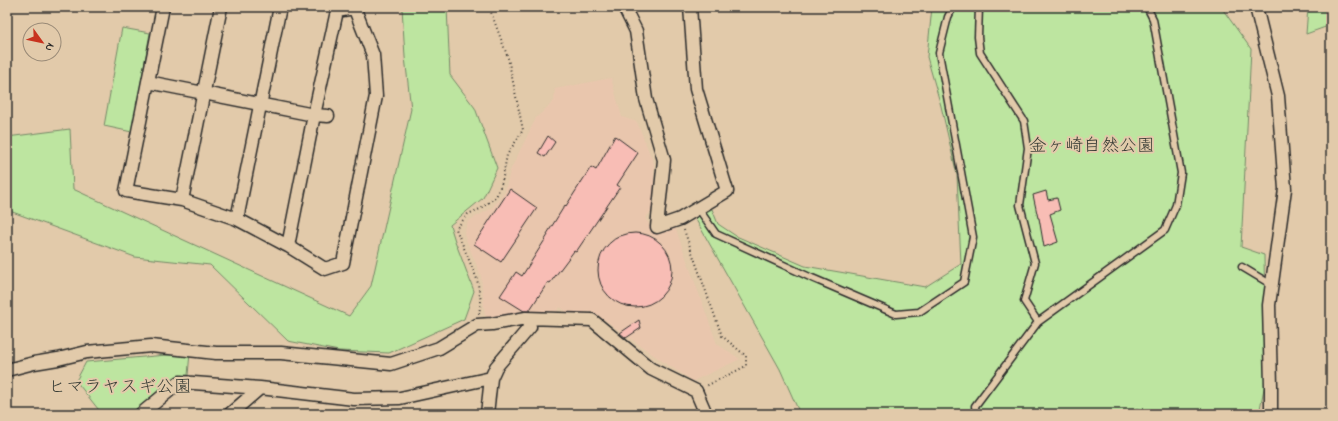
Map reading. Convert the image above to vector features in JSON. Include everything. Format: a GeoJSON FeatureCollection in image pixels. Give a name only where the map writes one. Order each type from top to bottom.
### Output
{"type":"FeatureCollection","features":[{"type":"Feature","properties":{"kind":"street"},"geometry":{"type":"LineString","coordinates":[[163,7],[126,191],[182,200],[237,219],[288,246],[326,269],[343,263],[376,96],[373,55],[354,8],[337,12],[314,115],[288,246]]}},
{"type":"Feature","properties":{"kind":"street"},"geometry":{"type":"LineString","coordinates":[[182,200],[221,7]]}},
{"type":"Feature","properties":{"kind":"street"},"geometry":{"type":"LineString","coordinates":[[237,219],[280,7]]}},
{"type":"Feature","properties":{"kind":"street"},"geometry":{"type":"LineString","coordinates":[[624,7],[636,31],[646,99],[664,160],[657,227],[680,219],[727,191],[696,89],[690,7]]}},
{"type":"Feature","properties":{"kind":"street"},"geometry":{"type":"LineString","coordinates":[[1256,7],[1278,96],[1285,189],[1268,305],[1271,414]]}},
{"type":"Feature","properties":{"kind":"street"},"geometry":{"type":"LineString","coordinates":[[148,82],[314,115],[328,116]]}},
{"type":"Feature","properties":{"kind":"street"},"geometry":{"type":"LineString","coordinates":[[487,414],[491,378],[496,367],[530,327],[526,318]]}},
{"type":"Feature","properties":{"kind":"street"},"geometry":{"type":"LineString","coordinates":[[7,370],[34,363],[58,360],[87,352],[151,346],[216,353],[281,353],[392,364],[439,348],[477,325],[526,318],[592,320],[651,369],[696,392],[706,414]]}},
{"type":"Feature","properties":{"kind":"street"},"geometry":{"type":"LineString","coordinates":[[141,414],[180,382],[260,388],[354,398],[400,398],[491,378]]}},
{"type":"Feature","properties":{"kind":"street"},"geometry":{"type":"LineString","coordinates":[[230,414],[260,388]]}},
{"type":"Feature","properties":{"kind":"lane"},"geometry":{"type":"LineString","coordinates":[[698,208],[716,234],[812,278],[896,314],[919,312],[964,282],[973,237],[939,53],[948,17],[953,7]]}},
{"type":"Feature","properties":{"kind":"lane"},"geometry":{"type":"LineString","coordinates":[[979,7],[978,37],[980,53],[1024,121],[1028,148],[1020,205],[1034,263],[1024,301],[1038,322]]}},
{"type":"Feature","properties":{"kind":"lane"},"geometry":{"type":"LineString","coordinates":[[976,414],[975,406],[1038,322],[1165,230],[1176,205],[1181,174],[1153,19],[1147,7]]}},
{"type":"Feature","properties":{"kind":"lane"},"geometry":{"type":"LineString","coordinates":[[1242,267],[1272,285]]}},
{"type":"Feature","properties":{"kind":"path"},"geometry":{"type":"LineString","coordinates":[[477,325],[481,301],[477,279],[456,229],[468,214],[496,197],[502,182],[507,155],[523,130],[508,58],[489,7]]}},
{"type":"Feature","properties":{"kind":"path"},"geometry":{"type":"LineString","coordinates":[[680,219],[722,336],[746,356],[746,366],[696,392]]}},
{"type":"Feature","properties":{"kind":"shaded area"},"geometry":{"type":"Polygon","coordinates":[[[611,78],[622,117],[637,122],[654,164],[654,209],[645,218],[656,234],[675,227],[717,344],[740,359],[693,381],[662,361],[592,311],[571,315],[560,307],[557,311],[530,311],[491,320],[485,315],[481,276],[464,234],[468,221],[492,208],[505,192],[510,171],[536,118],[554,101],[555,89],[611,78]]]}},
{"type":"Feature","properties":{"kind":"green space"},"geometry":{"type":"Polygon","coordinates":[[[402,7],[447,7],[450,75],[475,108],[497,168],[483,198],[450,225],[474,291],[464,319],[389,353],[339,351],[288,341],[210,265],[135,257],[7,210],[7,137],[70,129],[73,189],[349,316],[371,286],[411,109],[405,57],[402,7]]]}},
{"type":"Feature","properties":{"kind":"green space","name":"金ヶ崎自然公園"},"geometry":{"type":"Polygon","coordinates":[[[932,7],[1221,7],[1251,49],[1241,247],[1264,255],[1266,378],[1259,414],[1144,414],[1137,408],[1132,414],[800,414],[780,369],[695,218],[712,209],[718,224],[736,236],[805,266],[925,287],[961,264],[957,175],[941,106],[927,57],[932,7]]]}},
{"type":"Feature","properties":{"kind":"green space"},"geometry":{"type":"Polygon","coordinates":[[[1308,7],[1331,7],[1331,25],[1306,34],[1308,7]]]}},
{"type":"Feature","properties":{"kind":"green space"},"geometry":{"type":"Polygon","coordinates":[[[122,28],[150,33],[132,132],[104,126],[122,28]]]}},
{"type":"Feature","properties":{"kind":"green space","name":"ヒマラヤスギ公園"},"geometry":{"type":"Polygon","coordinates":[[[190,353],[188,375],[178,376],[172,379],[131,414],[102,414],[76,381],[86,362],[190,353]]]}},
{"type":"Feature","properties":{"kind":"building"},"geometry":{"type":"Polygon","coordinates":[[[548,136],[555,142],[545,157],[538,153],[548,136]]]}},
{"type":"Feature","properties":{"kind":"building"},"geometry":{"type":"Polygon","coordinates":[[[615,136],[638,153],[617,185],[620,187],[576,252],[574,251],[550,283],[548,282],[529,311],[524,311],[500,296],[516,272],[522,276],[565,205],[566,206],[591,167],[596,170],[615,136]]]}},
{"type":"Feature","properties":{"kind":"building"},"geometry":{"type":"Polygon","coordinates":[[[510,189],[537,208],[501,262],[474,244],[510,189]]]}},
{"type":"Feature","properties":{"kind":"building"},"geometry":{"type":"Polygon","coordinates":[[[1046,191],[1048,200],[1057,198],[1060,210],[1050,214],[1058,242],[1044,247],[1033,195],[1046,191]]]}},
{"type":"Feature","properties":{"kind":"building"},"geometry":{"type":"Polygon","coordinates":[[[628,233],[642,233],[656,239],[666,249],[672,263],[672,277],[666,291],[656,301],[642,307],[628,307],[614,301],[604,291],[598,277],[598,263],[604,249],[614,239],[628,233]]]}},
{"type":"Feature","properties":{"kind":"building"},"geometry":{"type":"Polygon","coordinates":[[[639,320],[641,328],[626,338],[620,333],[639,320]]]}}]}
